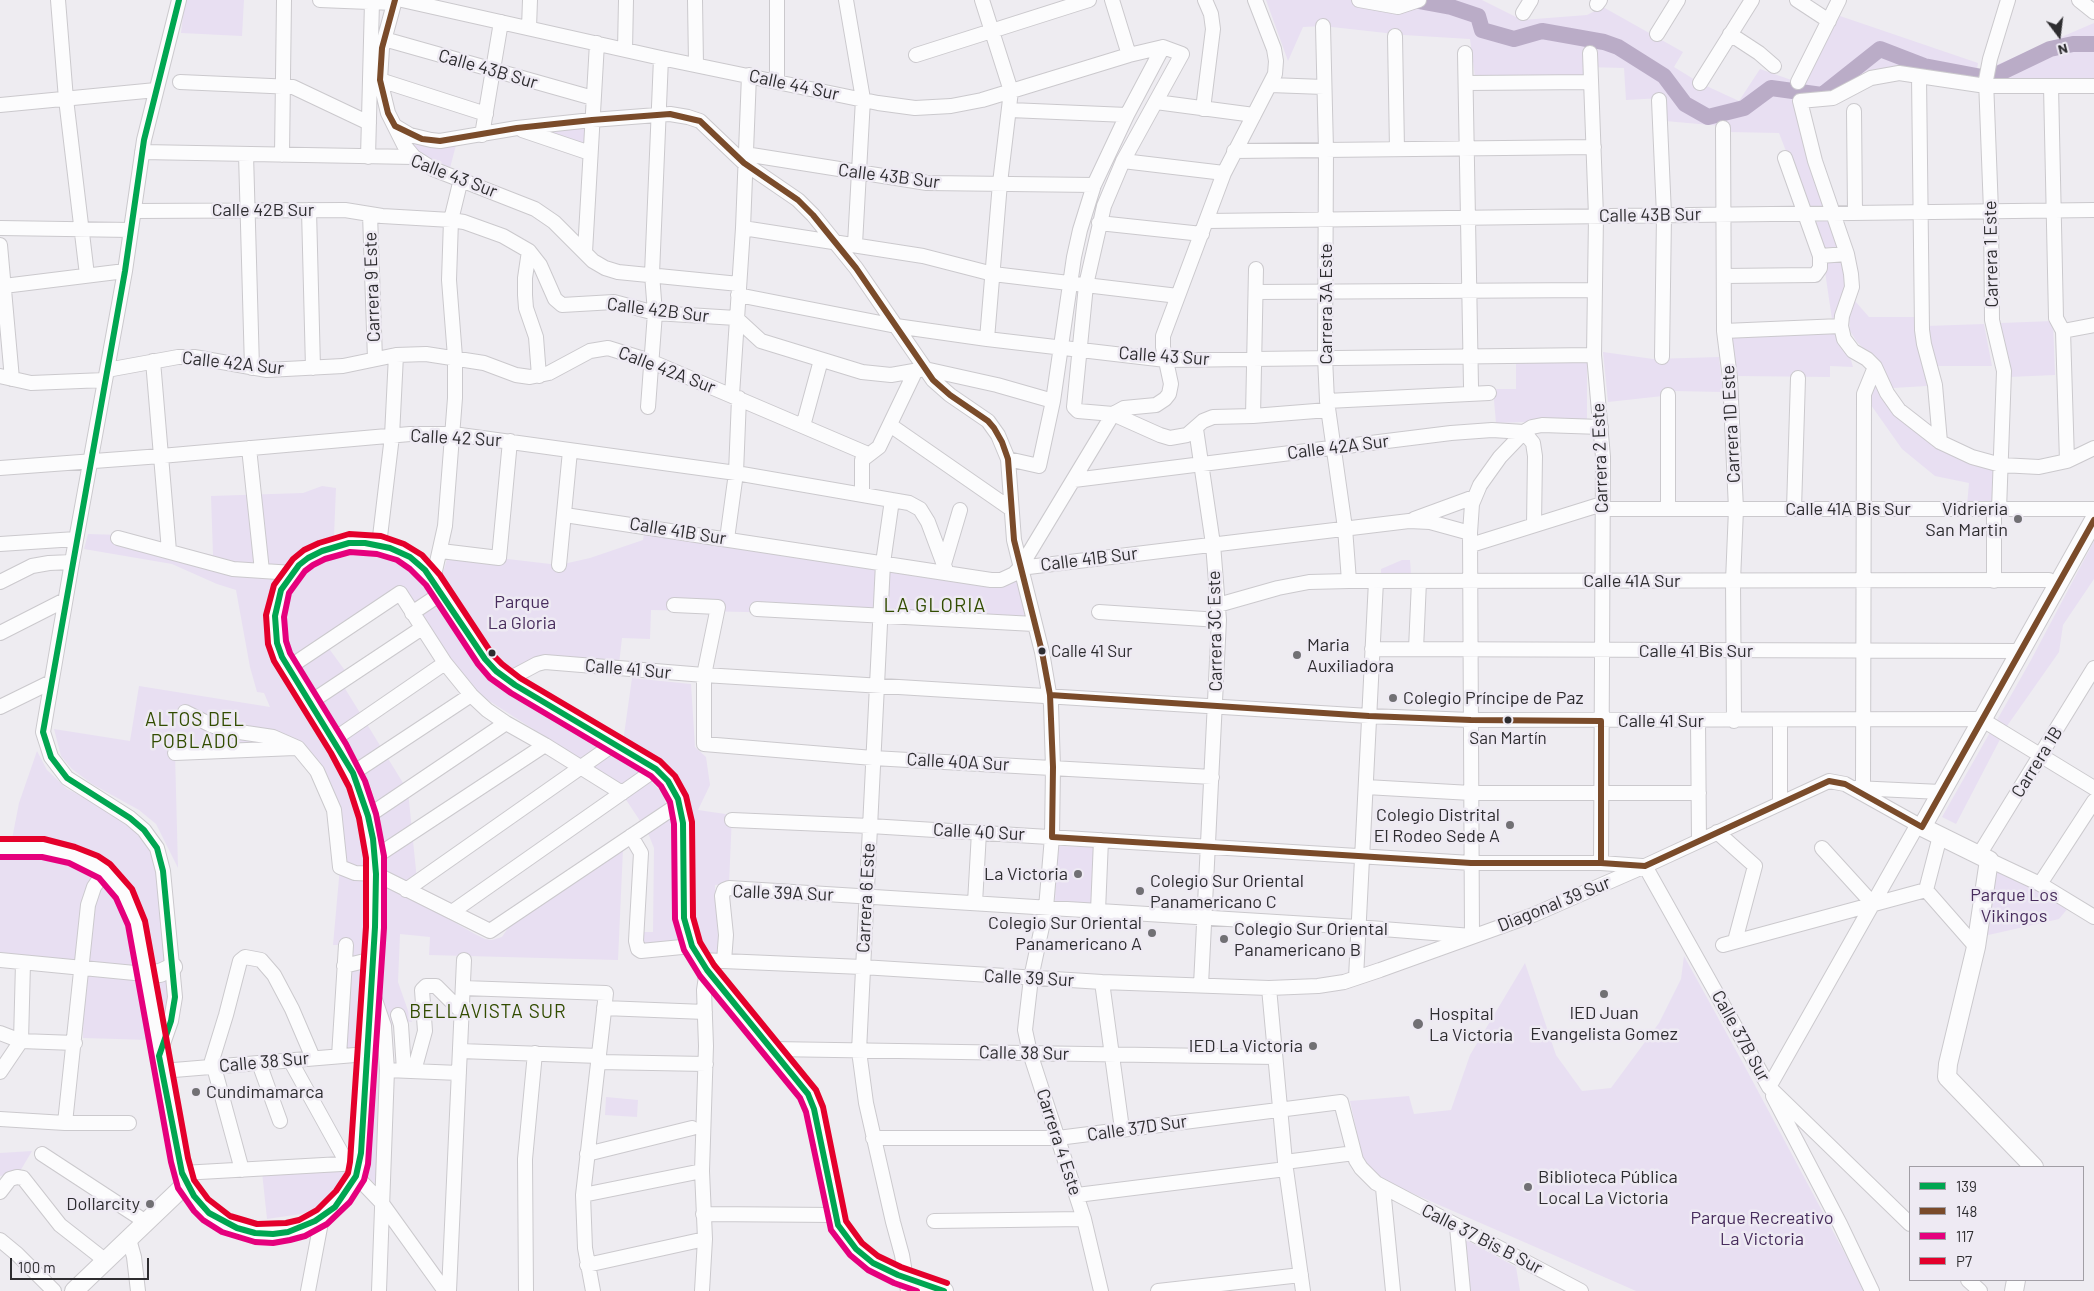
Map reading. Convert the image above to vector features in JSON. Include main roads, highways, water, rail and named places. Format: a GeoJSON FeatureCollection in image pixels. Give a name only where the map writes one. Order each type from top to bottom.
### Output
{"type":"FeatureCollection","features":[{"type":"Feature","properties":{"kind":"main road","name":"Carrera 1B"},"geometry":{"type":"LineString","coordinates":[[2033,1166],[1952,1084],[1947,1072],[1976,947],[1984,858],[1920,825],[1941,792],[2094,520]]}},
{"type":"Feature","properties":{"kind":"main road"},"geometry":{"type":"LineString","coordinates":[[0,848],[26,847],[51,849],[85,860],[106,871],[118,884],[133,913],[184,1179],[209,1213],[226,1224],[247,1231],[273,1234],[302,1228],[322,1217],[343,1197],[354,1167],[367,1054],[373,959],[375,866],[368,816],[353,773],[288,668],[277,644],[275,616],[281,590],[293,573],[308,558],[333,547],[349,544],[379,545],[410,557],[437,586],[485,659],[507,680],[656,769],[668,781],[679,804],[684,832],[684,918],[700,958],[803,1086],[811,1101],[837,1220],[847,1239],[865,1257],[907,1284],[944,1291]]}},
{"type":"Feature","properties":{"kind":"main road"},"geometry":{"type":"LineString","coordinates":[[145,974],[160,973],[173,967]]}},
{"type":"Feature","properties":{"kind":"main road"},"geometry":{"type":"LineString","coordinates":[[74,1291],[146,1222],[184,1179]]}},
{"type":"Feature","properties":{"kind":"waterway"},"geometry":{"type":"LineString","coordinates":[[1413,0],[1451,7],[1478,16],[1482,30],[1514,39],[1542,31],[1604,42],[1618,47],[1664,76],[1685,104],[1708,117],[1744,108],[1771,88],[1822,95],[1880,49],[1924,66],[1982,77],[2000,73],[2050,49],[2073,44],[2094,44]]}},
{"type":"Feature","properties":{"kind":"place","name":"Vidrieria San Martin"},"geometry":{"type":"Point","coordinates":[2018,519]}},
{"type":"Feature","properties":{"kind":"place","name":"Calle 41 Sur"},"geometry":{"type":"Point","coordinates":[1042,651]}},
{"type":"Feature","properties":{"kind":"place","name":"Maria Auxiliadora"},"geometry":{"type":"Point","coordinates":[1297,655]}},
{"type":"Feature","properties":{"kind":"place","name":"Colegio Príncipe de Paz"},"geometry":{"type":"Point","coordinates":[1393,698]}},
{"type":"Feature","properties":{"kind":"place","name":"San Martín"},"geometry":{"type":"Point","coordinates":[1508,720]}},
{"type":"Feature","properties":{"kind":"place","name":"Colegio Distrital El Rodeo Sede A"},"geometry":{"type":"Point","coordinates":[1510,825]}},
{"type":"Feature","properties":{"kind":"place","name":"La Victoria"},"geometry":{"type":"Point","coordinates":[1078,874]}},
{"type":"Feature","properties":{"kind":"place","name":"Colegio Sur Oriental Panamericano C"},"geometry":{"type":"Point","coordinates":[1140,891]}},
{"type":"Feature","properties":{"kind":"place","name":"Colegio Sur Oriental Panamericano A"},"geometry":{"type":"Point","coordinates":[1152,933]}},
{"type":"Feature","properties":{"kind":"place","name":"Colegio Sur Oriental Panamericano B"},"geometry":{"type":"Point","coordinates":[1224,939]}},
{"type":"Feature","properties":{"kind":"place","name":"IED Juan Evangelista Gomez"},"geometry":{"type":"Point","coordinates":[1604,994]}},
{"type":"Feature","properties":{"kind":"place","name":"Hospital La Victoria"},"geometry":{"type":"Point","coordinates":[1418,1024]}},
{"type":"Feature","properties":{"kind":"place","name":"IED La Victoria"},"geometry":{"type":"Point","coordinates":[1313,1046]}},
{"type":"Feature","properties":{"kind":"place","name":"Cundimamarca"},"geometry":{"type":"Point","coordinates":[196,1092]}},
{"type":"Feature","properties":{"kind":"place","name":"Biblioteca Pública Local La Victoria"},"geometry":{"type":"Point","coordinates":[1528,1187]}},
{"type":"Feature","properties":{"kind":"place","name":"Dollarcity"},"geometry":{"type":"Point","coordinates":[150,1204]}},
{"type":"Feature","properties":{"kind":"district","name":"LA GLORIA"},"geometry":{"type":"Point","coordinates":[935,605]}},
{"type":"Feature","properties":{"kind":"district","name":"ALTOS DEL POBLADO"},"geometry":{"type":"Point","coordinates":[195,731]}},
{"type":"Feature","properties":{"kind":"district","name":"BELLAVISTA SUR"},"geometry":{"type":"Point","coordinates":[488,1012]}},
{"type":"Feature","properties":{"kind":"park label","name":"Parque La Gloria"},"geometry":{"type":"Point","coordinates":[522,612]}},
{"type":"Feature","properties":{"kind":"park label","name":"Parque Los Vikingos"},"geometry":{"type":"Point","coordinates":[2014,905]}},
{"type":"Feature","properties":{"kind":"park label","name":"Parque Recreativo La Victoria"},"geometry":{"type":"Point","coordinates":[1762,1228]}}]}
